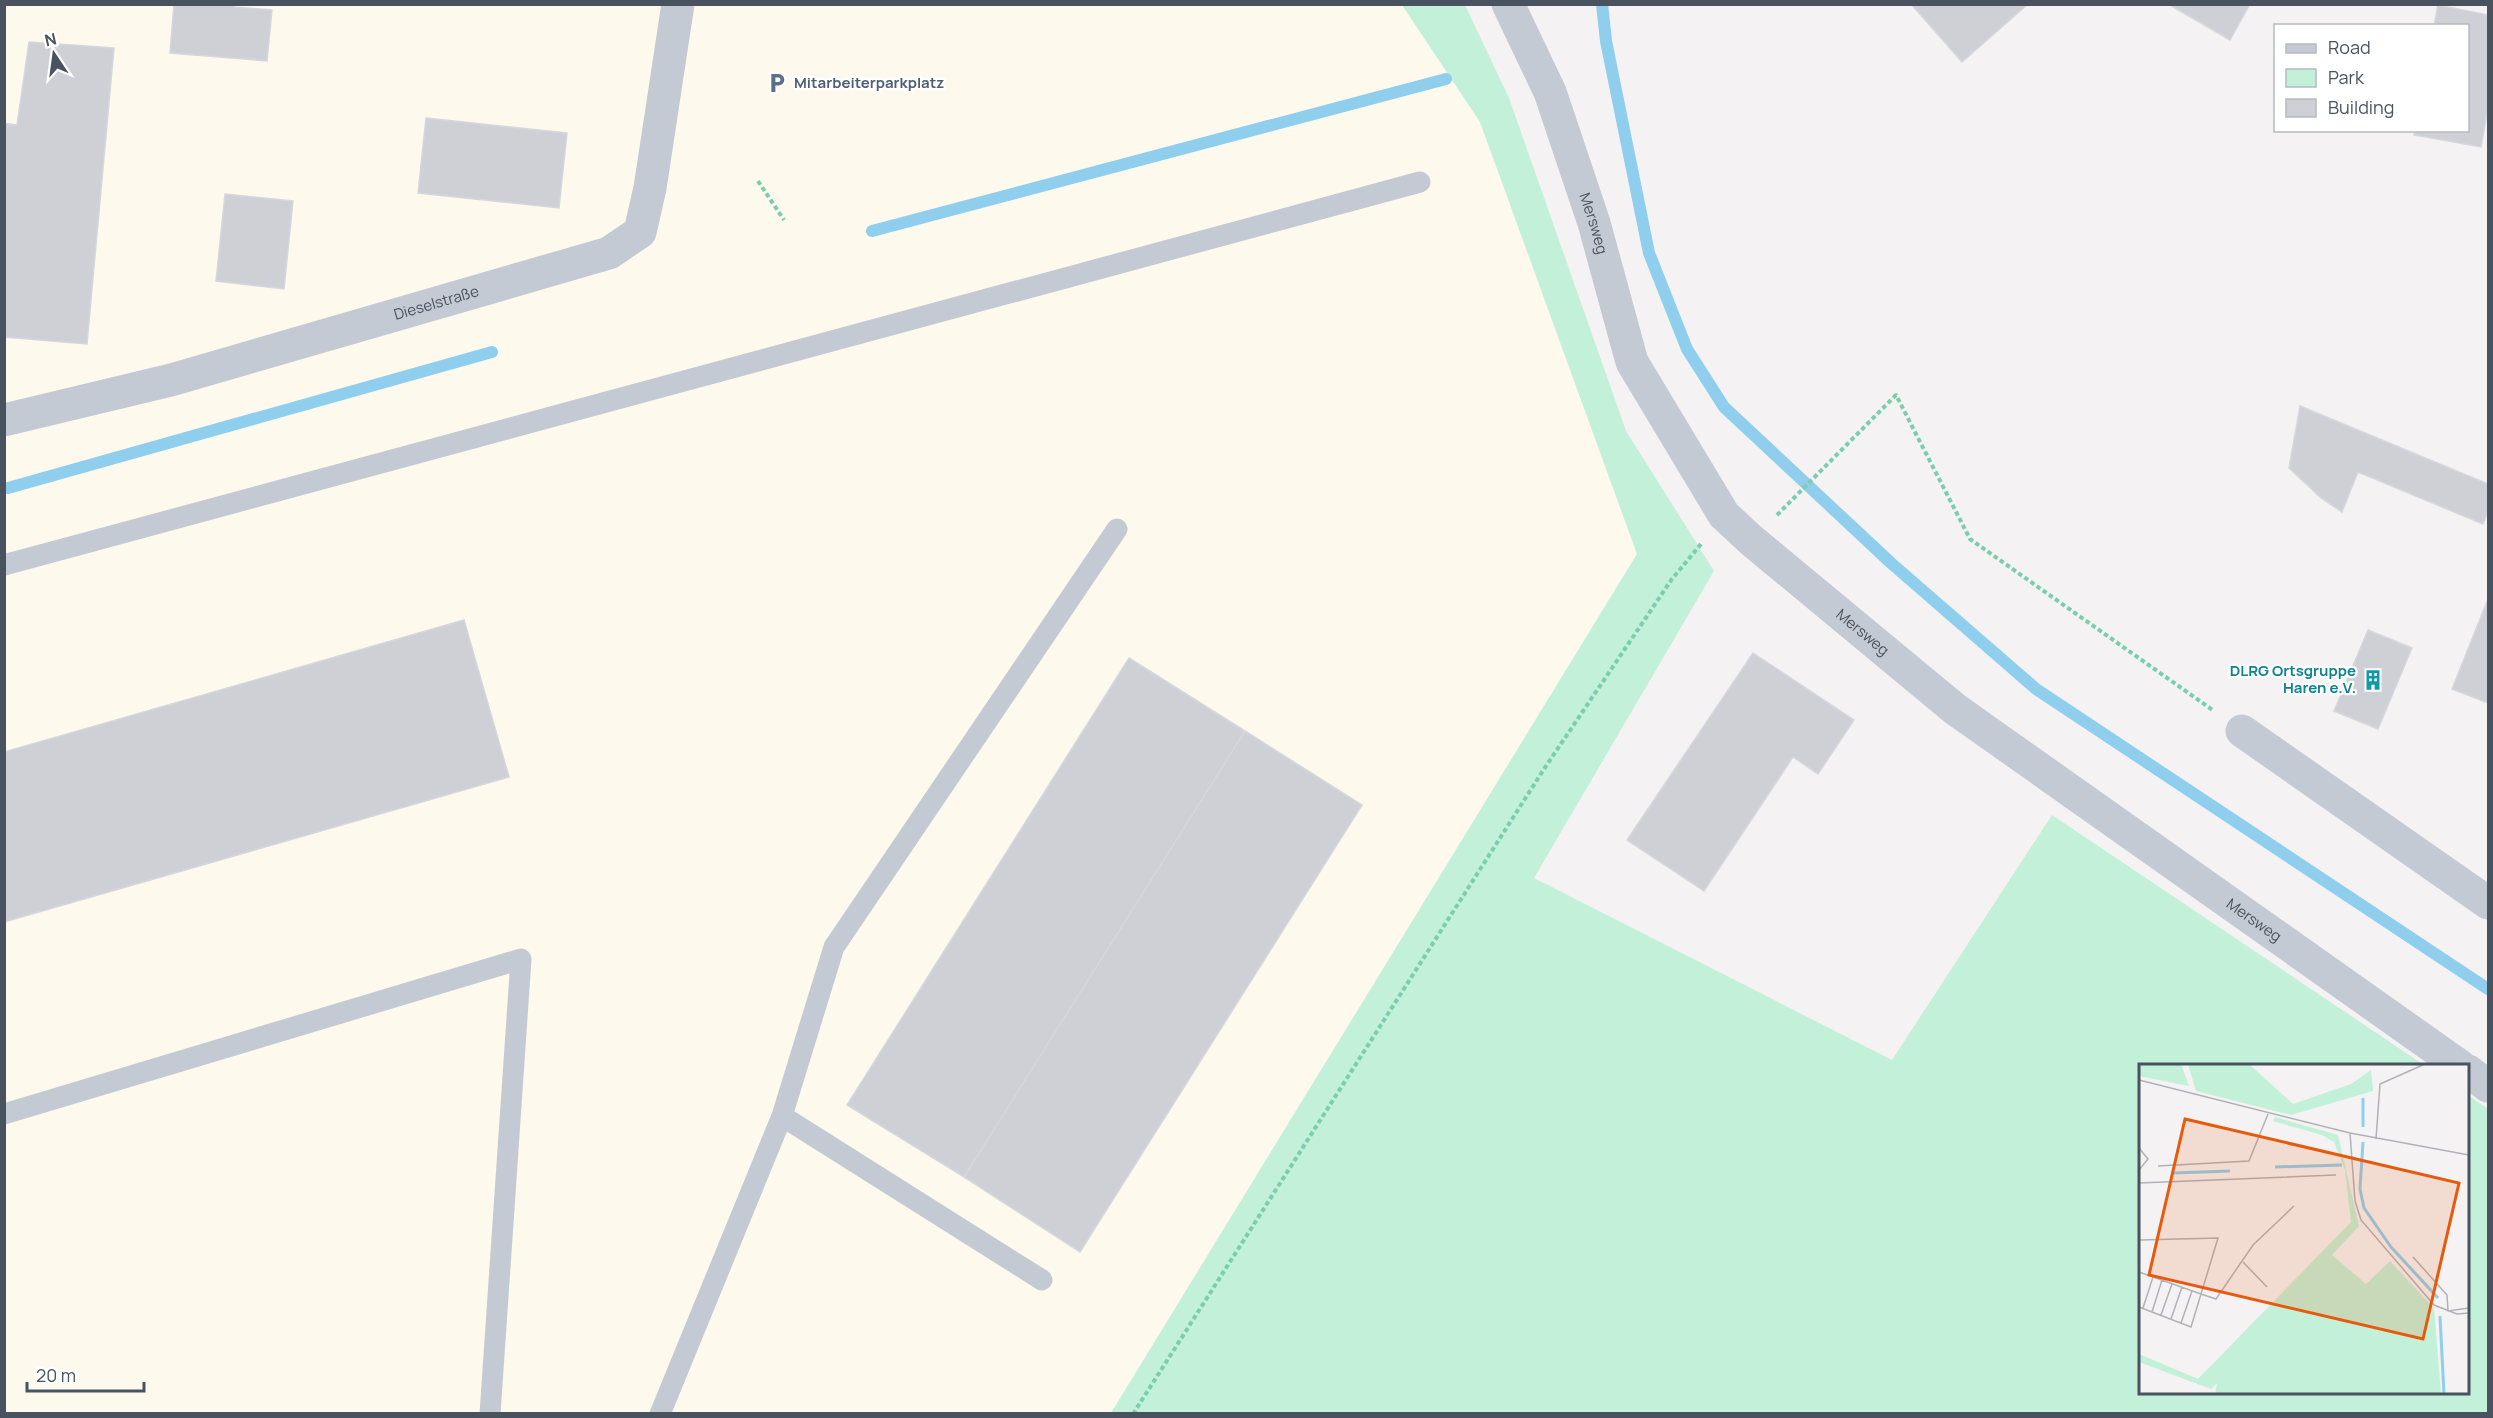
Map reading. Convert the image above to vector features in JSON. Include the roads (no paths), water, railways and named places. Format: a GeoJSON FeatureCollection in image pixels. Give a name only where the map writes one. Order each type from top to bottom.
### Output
{"type":"FeatureCollection","features":[{"type":"Feature","properties":{"kind":"street","name":"Dieselstraße"},"geometry":{"type":"LineString","coordinates":[[4,420],[171,380],[609,253],[640,232],[650,188],[678,4]]}},
{"type":"Feature","properties":{"kind":"street","name":"Mersweg"},"geometry":{"type":"LineString","coordinates":[[1508,4],[1550,92],[1594,223],[1632,362],[1724,515],[1955,709],[2459,1064]]}},
{"type":"Feature","properties":{"kind":"street"},"geometry":{"type":"LineString","coordinates":[[2242,731],[2488,903]]}},
{"type":"Feature","properties":{"kind":"street"},"geometry":{"type":"LineString","coordinates":[[2469,1072],[2488,1086]]}},
{"type":"Feature","properties":{"kind":"lane"},"geometry":{"type":"LineString","coordinates":[[4,566],[1420,182]]}},
{"type":"Feature","properties":{"kind":"lane"},"geometry":{"type":"LineString","coordinates":[[660,1413],[782,1116],[834,947],[1117,529]]}},
{"type":"Feature","properties":{"kind":"lane"},"geometry":{"type":"LineString","coordinates":[[4,1114],[521,959],[490,1413]]}},
{"type":"Feature","properties":{"kind":"lane"},"geometry":{"type":"LineString","coordinates":[[782,1116],[1042,1280]]}},
{"type":"Feature","properties":{"kind":"waterway"},"geometry":{"type":"LineString","coordinates":[[1602,4],[1606,41],[1649,253],[1687,349],[1724,407],[1891,563],[2036,689],[2488,989]]}},
{"type":"Feature","properties":{"kind":"waterway"},"geometry":{"type":"LineString","coordinates":[[872,231],[1446,79]]}},
{"type":"Feature","properties":{"kind":"waterway"},"geometry":{"type":"LineString","coordinates":[[8,488],[492,352]]}},
{"type":"Feature","properties":{"kind":"place","name":"Mitarbeiterparkplatz"},"geometry":{"type":"Point","coordinates":[777,83]}},
{"type":"Feature","properties":{"kind":"place","name":"DLRG Ortsgruppe Haren e.V."},"geometry":{"type":"Point","coordinates":[2373,680]}}]}
